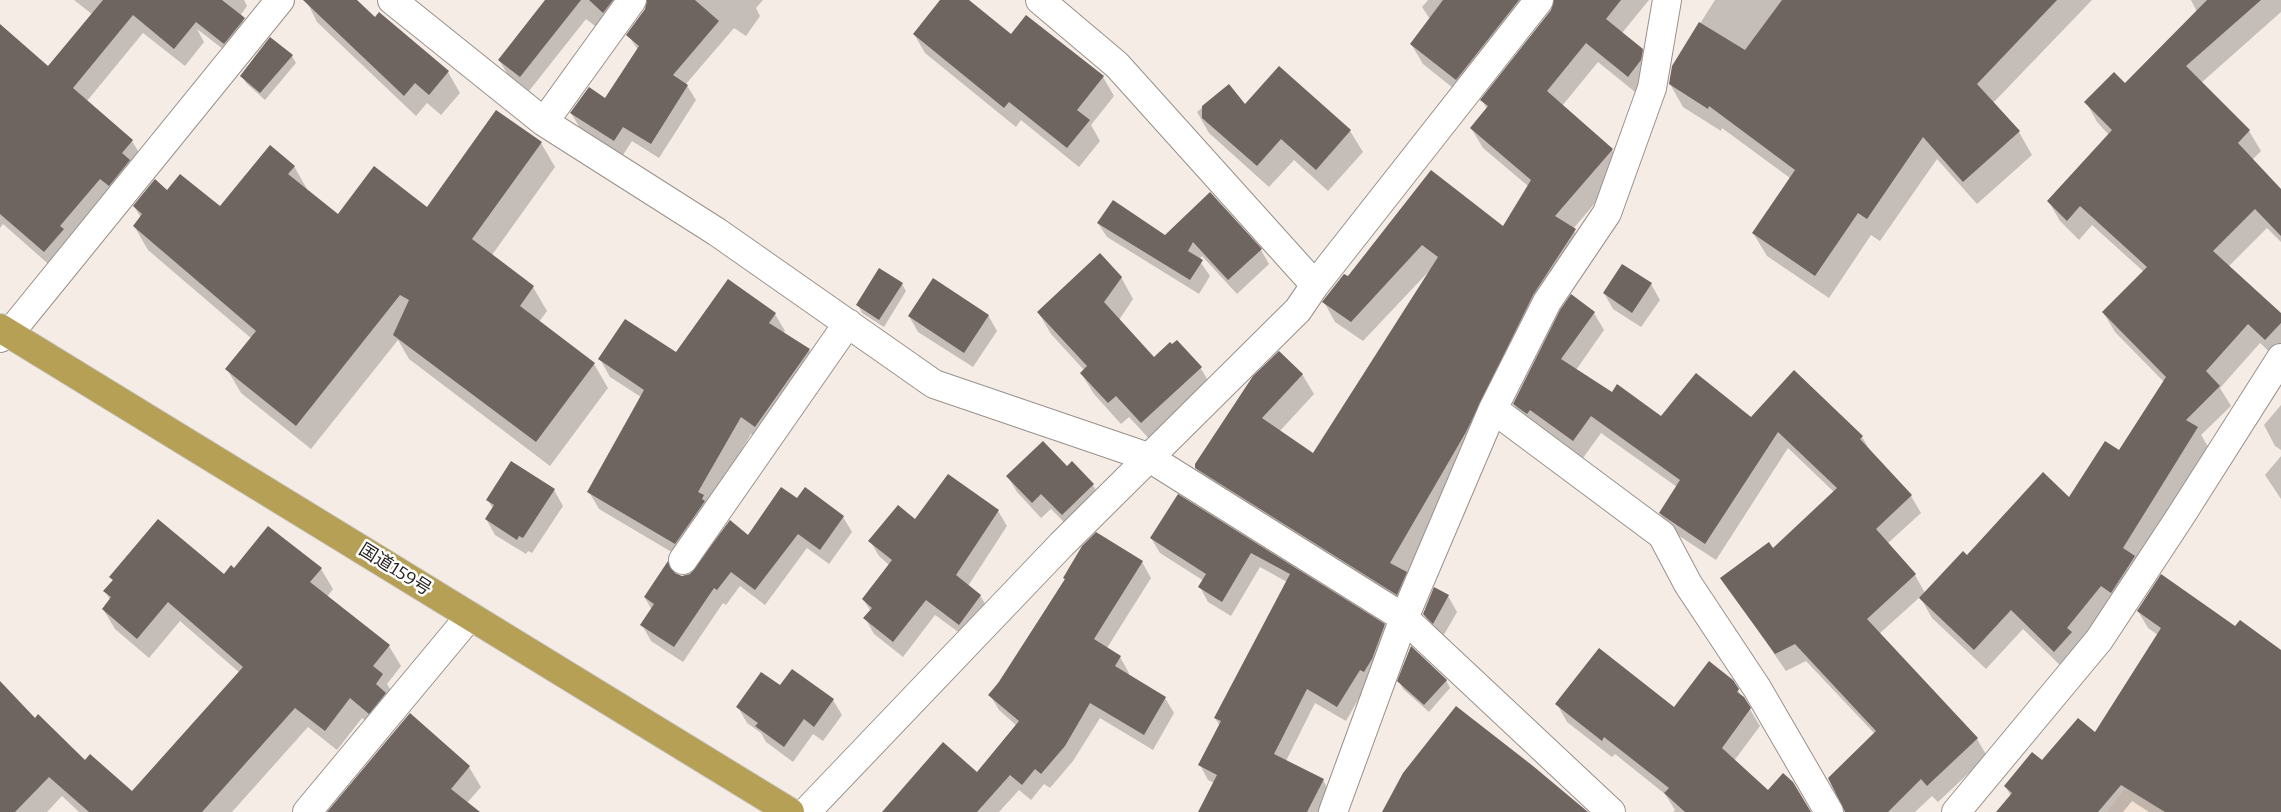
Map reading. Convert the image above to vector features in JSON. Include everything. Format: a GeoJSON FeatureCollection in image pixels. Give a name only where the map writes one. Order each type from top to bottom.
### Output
{"type":"FeatureCollection","features":[{"type":"Feature","properties":{"kind":"highway","name":"国道159号"},"geometry":{"type":"LineString","coordinates":[[3,333],[790,812]]}},
{"type":"Feature","properties":{"kind":"street"},"geometry":{"type":"LineString","coordinates":[[3,333],[280,0]]}},
{"type":"Feature","properties":{"kind":"street"},"geometry":{"type":"LineString","coordinates":[[392,0],[544,122],[717,232],[934,384],[1148,457],[1404,618],[1611,812]]}},
{"type":"Feature","properties":{"kind":"street"},"geometry":{"type":"LineString","coordinates":[[544,122],[632,0]]}},
{"type":"Feature","properties":{"kind":"street"},"geometry":{"type":"LineString","coordinates":[[1040,0],[1117,65],[1315,285]]}},
{"type":"Feature","properties":{"kind":"street"},"geometry":{"type":"LineString","coordinates":[[806,812],[1148,457],[1298,310],[1315,285],[1539,0]]}},
{"type":"Feature","properties":{"kind":"street"},"geometry":{"type":"LineString","coordinates":[[1333,812],[1404,618],[1493,410],[1547,302],[1607,213],[1652,88],[1667,0]]}},
{"type":"Feature","properties":{"kind":"street"},"geometry":{"type":"LineString","coordinates":[[683,560],[848,324]]}},
{"type":"Feature","properties":{"kind":"street"},"geometry":{"type":"LineString","coordinates":[[1956,812],[2099,640],[2281,358]]}},
{"type":"Feature","properties":{"kind":"street"},"geometry":{"type":"LineString","coordinates":[[1493,410],[1662,535],[1688,584],[1758,688],[1829,812]]}},
{"type":"Feature","properties":{"kind":"street"},"geometry":{"type":"LineString","coordinates":[[308,812],[470,616]]}},
{"type":"Feature","properties":{"kind":"shaded area"},"geometry":{"type":"Polygon","coordinates":[[[2152,754],[2244,812],[2107,812],[2152,754]]]}},
{"type":"Feature","properties":{"kind":"building"},"geometry":{"type":"Polygon","coordinates":[[[103,0],[222,0],[245,18],[224,44],[196,22],[174,49],[133,15],[73,88],[133,140],[122,153],[130,160],[109,186],[100,179],[60,226],[64,229],[44,252],[0,214],[0,24],[48,66],[103,0]]]}},
{"type":"Feature","properties":{"kind":"building"},"geometry":{"type":"Polygon","coordinates":[[[303,0],[357,0],[375,17],[379,12],[449,71],[429,95],[415,83],[404,96],[303,0]]]}},
{"type":"Feature","properties":{"kind":"building"},"geometry":{"type":"Polygon","coordinates":[[[545,0],[581,0],[520,77],[498,60],[545,0]]]}},
{"type":"Feature","properties":{"kind":"building"},"geometry":{"type":"Polygon","coordinates":[[[589,0],[613,0],[603,13],[589,0]]]}},
{"type":"Feature","properties":{"kind":"building"},"geometry":{"type":"Polygon","coordinates":[[[647,0],[695,0],[719,21],[673,75],[688,85],[651,144],[623,127],[614,141],[570,113],[589,87],[605,98],[639,46],[626,35],[645,9],[647,0]]]}},
{"type":"Feature","properties":{"kind":"building"},"geometry":{"type":"Polygon","coordinates":[[[940,0],[969,0],[1011,34],[1026,15],[1104,76],[1077,110],[1090,120],[1067,148],[1009,102],[1004,108],[913,34],[940,0]]]}},
{"type":"Feature","properties":{"kind":"building"},"geometry":{"type":"Polygon","coordinates":[[[1443,0],[1519,0],[1456,80],[1410,44],[1443,0]]]}},
{"type":"Feature","properties":{"kind":"building"},"geometry":{"type":"Polygon","coordinates":[[[1554,0],[1621,0],[1606,19],[1643,49],[1641,60],[1628,77],[1586,43],[1547,91],[1613,149],[1555,216],[1576,229],[1533,295],[1466,432],[1390,563],[1407,572],[1397,595],[1195,468],[1195,464],[1253,376],[1279,351],[1303,374],[1262,418],[1313,453],[1438,257],[1422,245],[1351,322],[1322,302],[1344,274],[1348,276],[1431,170],[1503,226],[1531,180],[1470,128],[1488,106],[1480,100],[1551,10],[1554,0]]]}},
{"type":"Feature","properties":{"kind":"building"},"geometry":{"type":"Polygon","coordinates":[[[1782,0],[2057,0],[1977,84],[2020,131],[1963,182],[1923,137],[1867,219],[1858,213],[1815,276],[1752,233],[1795,170],[1709,106],[1708,109],[1669,84],[1672,66],[1699,22],[1745,50],[1782,0]]]}},
{"type":"Feature","properties":{"kind":"building"},"geometry":{"type":"Polygon","coordinates":[[[2207,0],[2261,0],[2186,66],[2250,130],[2238,143],[2281,189],[2281,236],[2255,209],[2213,251],[2281,313],[2281,323],[2265,340],[2248,324],[2206,371],[2220,386],[2186,420],[2198,427],[2123,548],[2135,556],[2111,593],[2101,586],[2067,628],[2072,632],[2054,652],[2011,610],[1974,650],[1919,598],[1963,551],[1967,555],[2043,472],[2069,497],[2105,441],[2119,450],[2166,377],[2102,312],[2147,267],[2080,206],[2067,221],[2047,201],[2112,130],[2084,102],[2114,72],[2125,83],[2207,0]]]}},
{"type":"Feature","properties":{"kind":"building"},"geometry":{"type":"Polygon","coordinates":[[[270,37],[293,55],[260,93],[240,76],[270,37]]]}},
{"type":"Feature","properties":{"kind":"building"},"geometry":{"type":"Polygon","coordinates":[[[1279,66],[1351,130],[1316,170],[1281,139],[1257,166],[1202,118],[1202,106],[1229,84],[1245,104],[1279,66]]]}},
{"type":"Feature","properties":{"kind":"building"},"geometry":{"type":"Polygon","coordinates":[[[496,110],[542,142],[472,239],[534,286],[520,306],[595,363],[536,442],[393,335],[409,300],[400,295],[296,426],[225,369],[256,331],[133,226],[142,214],[133,206],[155,179],[167,190],[180,174],[220,206],[270,145],[295,166],[288,174],[338,214],[374,166],[427,207],[496,110]]]}},
{"type":"Feature","properties":{"kind":"building"},"geometry":{"type":"Polygon","coordinates":[[[1210,192],[1262,249],[1228,280],[1193,242],[1188,251],[1203,260],[1190,280],[1097,223],[1113,200],[1165,235],[1210,192]]]}},
{"type":"Feature","properties":{"kind":"building"},"geometry":{"type":"Polygon","coordinates":[[[1100,253],[1122,277],[1104,302],[1154,357],[1170,342],[1172,344],[1177,340],[1202,367],[1141,423],[1116,396],[1108,403],[1080,373],[1087,366],[1037,312],[1100,253]]]}},
{"type":"Feature","properties":{"kind":"building"},"geometry":{"type":"Polygon","coordinates":[[[1622,264],[1652,283],[1632,313],[1603,293],[1622,264]]]}},
{"type":"Feature","properties":{"kind":"building"},"geometry":{"type":"Polygon","coordinates":[[[879,268],[903,283],[879,320],[856,305],[879,268]]]}},
{"type":"Feature","properties":{"kind":"building"},"geometry":{"type":"Polygon","coordinates":[[[933,278],[989,315],[964,353],[908,316],[933,278]]]}},
{"type":"Feature","properties":{"kind":"building"},"geometry":{"type":"Polygon","coordinates":[[[728,279],[776,313],[769,323],[810,349],[755,427],[741,417],[698,492],[704,495],[702,499],[705,501],[675,544],[587,492],[644,390],[598,359],[625,319],[676,352],[728,279]]]}},
{"type":"Feature","properties":{"kind":"building"},"geometry":{"type":"Polygon","coordinates":[[[1571,294],[1595,312],[1561,359],[1612,392],[1617,384],[1661,416],[1696,373],[1751,417],[1794,370],[1863,436],[1860,439],[1912,495],[1876,529],[1916,574],[1867,619],[1978,738],[1927,786],[1921,779],[1888,812],[1845,812],[1828,778],[1876,731],[1795,644],[1775,654],[1720,578],[1769,542],[1773,548],[1837,488],[1778,432],[1705,544],[1659,513],[1680,480],[1591,416],[1573,441],[1530,410],[1527,414],[1513,404],[1560,310],[1571,294]]]}},
{"type":"Feature","properties":{"kind":"building"},"geometry":{"type":"Polygon","coordinates":[[[1043,441],[1067,466],[1072,461],[1094,484],[1062,515],[1041,494],[1032,503],[1006,476],[1043,441]]]}},
{"type":"Feature","properties":{"kind":"building"},"geometry":{"type":"Polygon","coordinates":[[[511,461],[555,489],[523,538],[519,536],[517,540],[485,519],[494,505],[486,500],[511,461]]]}},
{"type":"Feature","properties":{"kind":"building"},"geometry":{"type":"Polygon","coordinates":[[[948,474],[999,510],[956,575],[981,595],[959,625],[926,600],[893,642],[863,618],[872,608],[862,599],[892,560],[868,541],[898,505],[915,519],[948,474]]]}},
{"type":"Feature","properties":{"kind":"building"},"geometry":{"type":"Polygon","coordinates":[[[781,487],[797,498],[805,487],[844,516],[820,550],[798,534],[755,590],[731,572],[717,590],[714,588],[674,647],[640,625],[654,604],[644,597],[668,561],[675,573],[682,576],[690,574],[730,520],[748,535],[781,487]]]}},
{"type":"Feature","properties":{"kind":"building"},"geometry":{"type":"Polygon","coordinates":[[[1178,494],[1385,624],[1372,659],[1364,672],[1360,670],[1337,707],[1307,689],[1274,754],[1324,779],[1307,812],[1198,812],[1217,775],[1198,765],[1221,721],[1214,718],[1290,574],[1251,553],[1222,602],[1198,587],[1206,574],[1150,538],[1178,494]]]}},
{"type":"Feature","properties":{"kind":"building"},"geometry":{"type":"Polygon","coordinates":[[[158,519],[224,574],[231,565],[234,568],[268,526],[322,568],[310,582],[390,645],[373,666],[383,674],[376,684],[386,693],[369,714],[350,698],[325,731],[295,708],[202,812],[89,812],[49,777],[15,812],[0,812],[0,681],[35,718],[38,714],[85,760],[90,754],[132,791],[243,667],[168,602],[137,639],[102,609],[111,597],[103,591],[113,580],[109,577],[158,519]]]}},
{"type":"Feature","properties":{"kind":"building"},"geometry":{"type":"Polygon","coordinates":[[[1096,532],[1143,561],[1094,639],[1121,656],[1115,666],[1166,697],[1144,735],[1090,703],[1065,746],[1041,774],[1035,769],[1022,785],[1010,775],[977,812],[882,812],[943,742],[977,772],[1019,721],[988,695],[999,682],[1065,579],[1063,578],[1082,546],[1096,532]]]}},
{"type":"Feature","properties":{"kind":"building"},"geometry":{"type":"Polygon","coordinates":[[[2161,574],[2235,626],[2240,620],[2281,650],[2281,812],[2165,812],[2121,785],[2098,812],[1996,812],[2012,793],[2004,786],[2032,752],[2042,760],[2078,718],[2095,732],[2161,628],[2137,611],[2161,574]]]}},
{"type":"Feature","properties":{"kind":"building"},"geometry":{"type":"Polygon","coordinates":[[[1434,587],[1449,595],[1433,624],[1423,614],[1434,587]]]}},
{"type":"Feature","properties":{"kind":"building"},"geometry":{"type":"Polygon","coordinates":[[[1411,646],[1447,680],[1424,705],[1397,681],[1411,646]]]}},
{"type":"Feature","properties":{"kind":"building"},"geometry":{"type":"Polygon","coordinates":[[[1599,648],[1674,707],[1709,661],[1733,680],[1739,689],[1737,692],[1744,697],[1751,708],[1722,748],[1768,790],[1783,773],[1793,782],[1811,812],[1685,812],[1664,793],[1669,788],[1604,737],[1602,741],[1555,704],[1599,648]]]}},
{"type":"Feature","properties":{"kind":"building"},"geometry":{"type":"Polygon","coordinates":[[[792,669],[834,699],[814,727],[804,719],[784,747],[755,726],[758,723],[736,707],[761,672],[780,685],[792,669]]]}},
{"type":"Feature","properties":{"kind":"building"},"geometry":{"type":"Polygon","coordinates":[[[1456,706],[1588,812],[1382,812],[1403,773],[1456,706]]]}},
{"type":"Feature","properties":{"kind":"building"},"geometry":{"type":"Polygon","coordinates":[[[410,713],[470,766],[451,789],[480,812],[327,812],[410,713]]]}}]}
